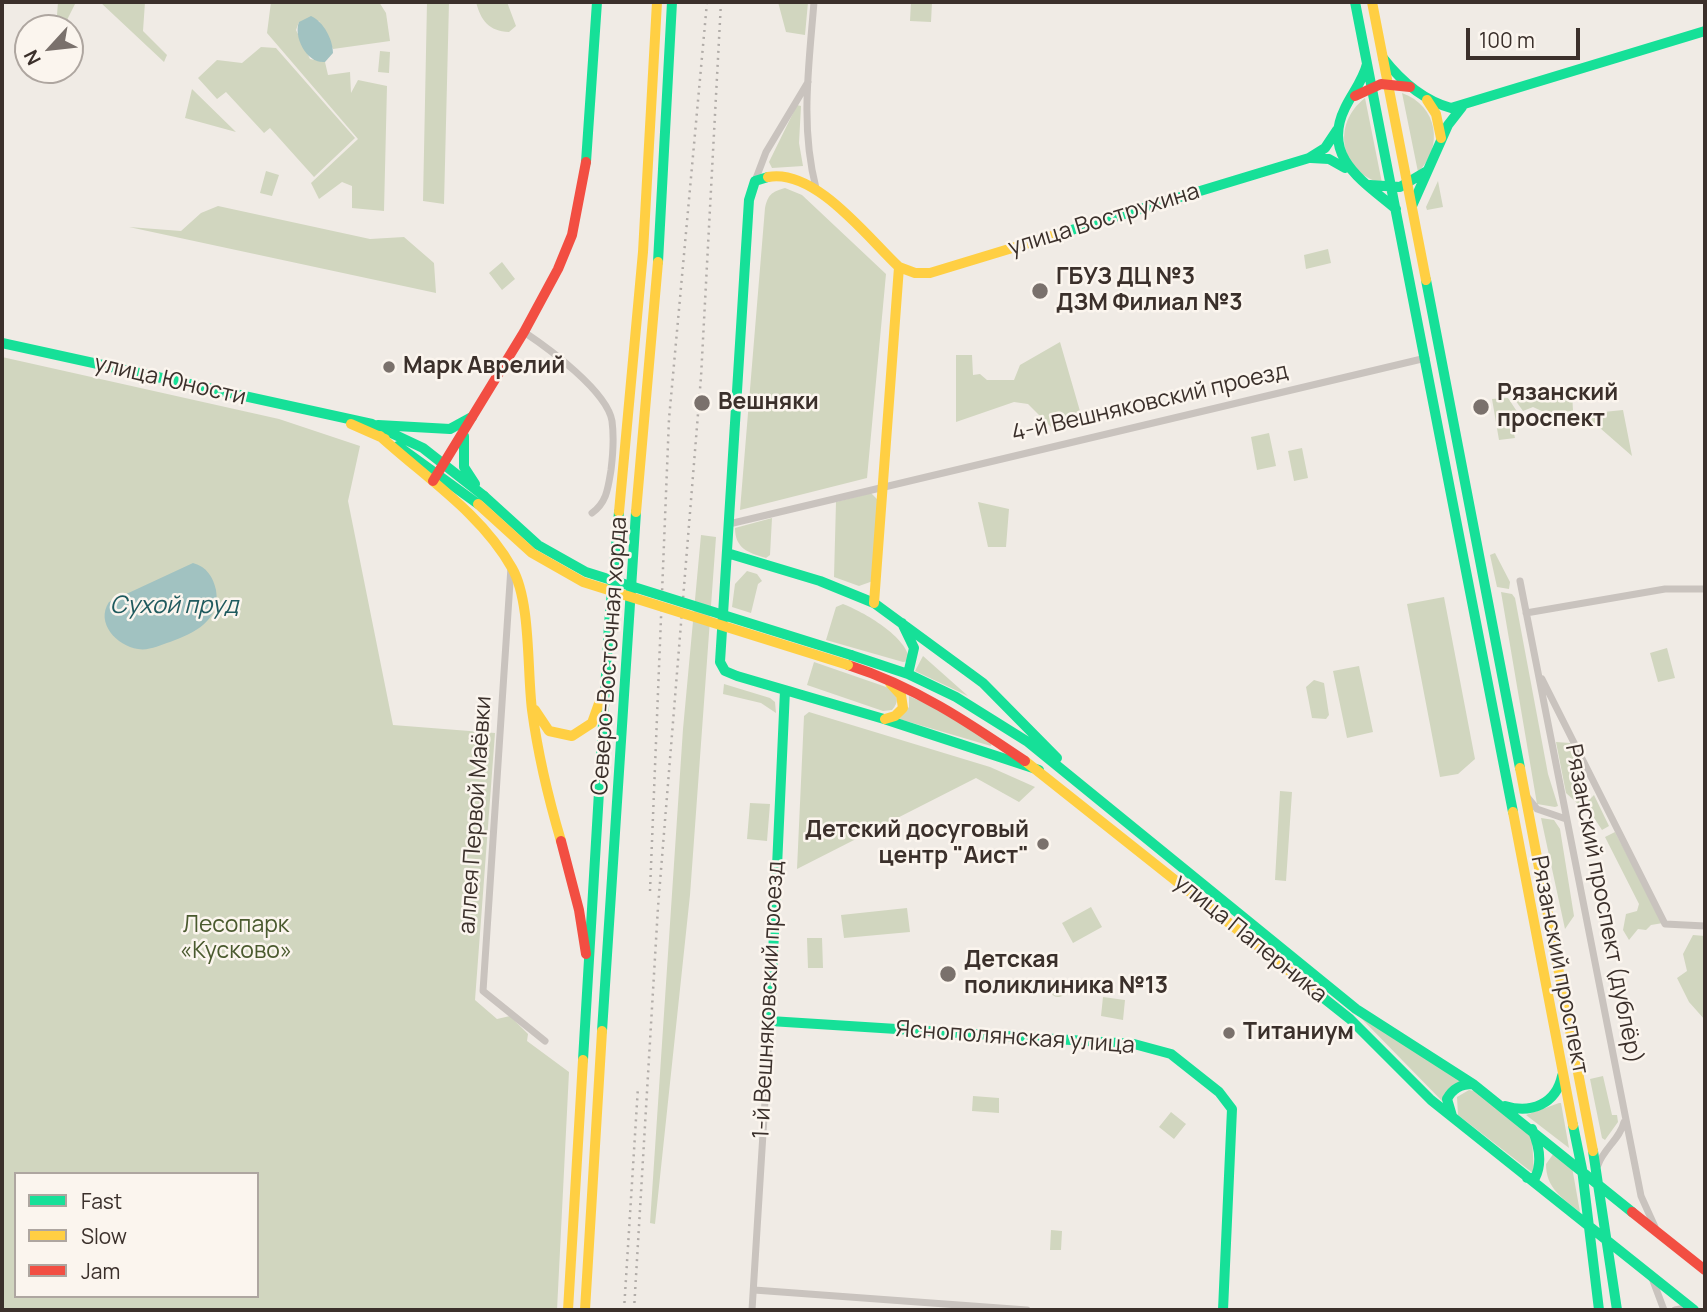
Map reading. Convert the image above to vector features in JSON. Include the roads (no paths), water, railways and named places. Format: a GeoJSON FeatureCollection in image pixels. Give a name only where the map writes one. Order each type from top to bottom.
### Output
{"type":"FeatureCollection","features":[{"type":"Feature","properties":{"kind":"main road"},"geometry":{"type":"LineString","coordinates":[[589,982],[582,918],[546,786],[531,701],[523,592],[512,563],[436,477],[524,332],[565,255],[582,197],[588,152],[597,2]]}},
{"type":"Feature","properties":{"kind":"main road","name":"Северо-Восточная хорда"},"geometry":{"type":"LineString","coordinates":[[568,1310],[606,685],[642,252],[657,2]]}},
{"type":"Feature","properties":{"kind":"main road","name":"Северо-Восточная хорда"},"geometry":{"type":"LineString","coordinates":[[585,1310],[631,573],[663,203],[671,2]]}},
{"type":"Feature","properties":{"kind":"main road","name":"Рязанский проспект"},"geometry":{"type":"LineString","coordinates":[[1355,2],[1582,1169],[1592,1230],[1599,1310]]}},
{"type":"Feature","properties":{"kind":"main road","name":"Рязанский проспект"},"geometry":{"type":"LineString","coordinates":[[1372,2],[1600,1184],[1617,1310]]}},
{"type":"Feature","properties":{"kind":"main road"},"geometry":{"type":"LineString","coordinates":[[1383,58],[1424,97],[1442,106],[1462,107],[1705,31]]}},
{"type":"Feature","properties":{"kind":"main road"},"geometry":{"type":"LineString","coordinates":[[1368,60],[1362,80],[1348,103],[1337,130],[1339,153],[1357,178],[1392,188],[1408,184],[1432,166]]}},
{"type":"Feature","properties":{"kind":"main road"},"geometry":{"type":"LineString","coordinates":[[1348,103],[1373,85],[1387,83],[1414,89]]}},
{"type":"Feature","properties":{"kind":"main road"},"geometry":{"type":"LineString","coordinates":[[1424,97],[1437,114],[1441,142]]}},
{"type":"Feature","properties":{"kind":"main road"},"geometry":{"type":"LineString","coordinates":[[1412,206],[1448,125],[1462,107]]}},
{"type":"Feature","properties":{"kind":"main road","name":"улица Вострухина"},"geometry":{"type":"LineString","coordinates":[[899,267],[915,273],[930,273],[1309,158],[1325,148],[1337,130]]}},
{"type":"Feature","properties":{"kind":"main road"},"geometry":{"type":"LineString","coordinates":[[1309,158],[1329,159],[1396,209]]}},
{"type":"Feature","properties":{"kind":"main road"},"geometry":{"type":"LineString","coordinates":[[874,603],[899,267],[816,188],[786,173],[755,180],[749,201],[720,662],[724,671],[884,719],[1039,770]]}},
{"type":"Feature","properties":{"kind":"main road","name":"улица Юности"},"geometry":{"type":"LineString","coordinates":[[2,343],[337,419],[374,425],[406,438],[445,463],[481,500]]}},
{"type":"Feature","properties":{"kind":"main road"},"geometry":{"type":"LineString","coordinates":[[374,425],[450,429],[478,411]]}},
{"type":"Feature","properties":{"kind":"main road","name":"улица Юности"},"geometry":{"type":"LineString","coordinates":[[337,419],[380,436],[436,477],[481,500]]}},
{"type":"Feature","properties":{"kind":"main road"},"geometry":{"type":"LineString","coordinates":[[464,434],[464,467],[481,500],[532,553],[583,582],[849,660]]}},
{"type":"Feature","properties":{"kind":"main road"},"geometry":{"type":"LineString","coordinates":[[727,554],[820,581],[874,603],[983,683],[1090,791]]}},
{"type":"Feature","properties":{"kind":"main road"},"geometry":{"type":"LineString","coordinates":[[900,620],[914,648],[908,674]]}},
{"type":"Feature","properties":{"kind":"main road","name":"улица Паперника"},"geometry":{"type":"LineString","coordinates":[[849,660],[908,674],[956,697],[1028,742],[1356,1009],[1473,1084],[1704,1268]]}},
{"type":"Feature","properties":{"kind":"main road","name":"улица Паперника"},"geometry":{"type":"LineString","coordinates":[[849,660],[950,709],[1039,770],[1350,1019],[1431,1100],[1693,1309]]}},
{"type":"Feature","properties":{"kind":"main road"},"geometry":{"type":"LineString","coordinates":[[884,719],[895,716],[903,708],[901,695],[885,677]]}},
{"type":"Feature","properties":{"kind":"main road"},"geometry":{"type":"LineString","coordinates":[[531,701],[541,722],[549,731],[572,736],[592,723],[606,685]]}},
{"type":"Feature","properties":{"kind":"main road","name":"1-й Вешняковский проезд"},"geometry":{"type":"LineString","coordinates":[[769,1021],[785,691]]}},
{"type":"Feature","properties":{"kind":"main road","name":"Яснополянская улица"},"geometry":{"type":"LineString","coordinates":[[769,1021],[1134,1044],[1171,1054],[1225,1097],[1233,1115],[1223,1310]]}},
{"type":"Feature","properties":{"kind":"main road"},"geometry":{"type":"LineString","coordinates":[[1498,1103],[1526,1109],[1547,1102],[1558,1092],[1563,1068]]}},
{"type":"Feature","properties":{"kind":"main road"},"geometry":{"type":"LineString","coordinates":[[1452,1117],[1447,1108],[1450,1092],[1465,1084],[1473,1084]]}},
{"type":"Feature","properties":{"kind":"main road"},"geometry":{"type":"LineString","coordinates":[[1527,1178],[1535,1178],[1539,1171],[1537,1144],[1532,1129]]}},
{"type":"Feature","properties":{"kind":"street"},"geometry":{"type":"LineString","coordinates":[[814,2],[808,82],[807,152],[816,188]]}},
{"type":"Feature","properties":{"kind":"street"},"geometry":{"type":"LineString","coordinates":[[755,180],[766,152],[808,82]]}},
{"type":"Feature","properties":{"kind":"street"},"geometry":{"type":"LineString","coordinates":[[524,332],[581,378],[599,397],[612,419],[611,466],[606,497],[592,513]]}},
{"type":"Feature","properties":{"kind":"street","name":"4-й Вешняковский проезд"},"geometry":{"type":"LineString","coordinates":[[729,524],[1426,357]]}},
{"type":"Feature","properties":{"kind":"street","name":"аллея Первой Маёвки"},"geometry":{"type":"LineString","coordinates":[[512,563],[483,991],[545,1041]]}},
{"type":"Feature","properties":{"kind":"street","name":"Рязанский проспект (дублёр)"},"geometry":{"type":"LineString","coordinates":[[1520,581],[1641,1196],[1658,1231]]}},
{"type":"Feature","properties":{"kind":"street"},"geometry":{"type":"LineString","coordinates":[[1526,613],[1665,589],[1705,589]]}},
{"type":"Feature","properties":{"kind":"street"},"geometry":{"type":"LineString","coordinates":[[1537,669],[1665,924],[1705,926]]}},
{"type":"Feature","properties":{"kind":"street"},"geometry":{"type":"LineString","coordinates":[[1550,732],[1565,728]]}},
{"type":"Feature","properties":{"kind":"street"},"geometry":{"type":"LineString","coordinates":[[1527,796],[1536,808],[1566,819]]}},
{"type":"Feature","properties":{"kind":"street","name":"1-й Вешняковский проезд"},"geometry":{"type":"LineString","coordinates":[[752,1310],[769,1021]]}},
{"type":"Feature","properties":{"kind":"street"},"geometry":{"type":"LineString","coordinates":[[1597,1169],[1602,1154],[1621,1131],[1625,1116]]}},
{"type":"Feature","properties":{"kind":"street"},"geometry":{"type":"LineString","coordinates":[[1649,1275],[1664,1310]]}},
{"type":"Feature","properties":{"kind":"street"},"geometry":{"type":"LineString","coordinates":[[754,1290],[1027,1310]]}},
{"type":"Feature","properties":{"kind":"street"},"geometry":{"type":"LineString","coordinates":[[1675,1310],[1693,1309]]}},
{"type":"Feature","properties":{"kind":"water"},"geometry":{"type":"Polygon","coordinates":[[[311,16],[324,27],[331,43],[333,53],[325,62],[312,59],[300,42],[299,22],[311,16]]]}},
{"type":"Feature","properties":{"kind":"water","name":"Сухой пруд"},"geometry":{"type":"Polygon","coordinates":[[[193,563],[209,573],[216,590],[214,610],[204,624],[179,638],[146,649],[130,647],[110,632],[105,618],[109,602],[193,563]]]}},
{"type":"Feature","properties":{"kind":"railway"},"geometry":{"type":"LineString","coordinates":[[650,891],[669,419],[707,2]]}},
{"type":"Feature","properties":{"kind":"railway"},"geometry":{"type":"LineString","coordinates":[[634,1310],[658,907],[701,377],[721,2]]}},
{"type":"Feature","properties":{"kind":"railway"},"geometry":{"type":"LineString","coordinates":[[624,1310],[638,1087]]}},
{"type":"Feature","properties":{"kind":"place","name":"ГБУЗ ДЦ №3 ДЗМ Филиал №3"},"geometry":{"type":"Point","coordinates":[1040,291]}},
{"type":"Feature","properties":{"kind":"place","name":"Марк Аврелий"},"geometry":{"type":"Point","coordinates":[389,367]}},
{"type":"Feature","properties":{"kind":"place","name":"Вешняки"},"geometry":{"type":"Point","coordinates":[702,403]}},
{"type":"Feature","properties":{"kind":"place","name":"Рязанский проспект"},"geometry":{"type":"Point","coordinates":[1481,407]}},
{"type":"Feature","properties":{"kind":"place","name":"Детский досуговый центр \"Аист\""},"geometry":{"type":"Point","coordinates":[1043,844]}},
{"type":"Feature","properties":{"kind":"place","name":"Детская поликлиника №13"},"geometry":{"type":"Point","coordinates":[948,974]}},
{"type":"Feature","properties":{"kind":"place","name":"Титаниум"},"geometry":{"type":"Point","coordinates":[1229,1033]}},
{"type":"Feature","properties":{"kind":"park label","name":"Лесопарк «Кусково»"},"geometry":{"type":"Point","coordinates":[236,939]}}]}
